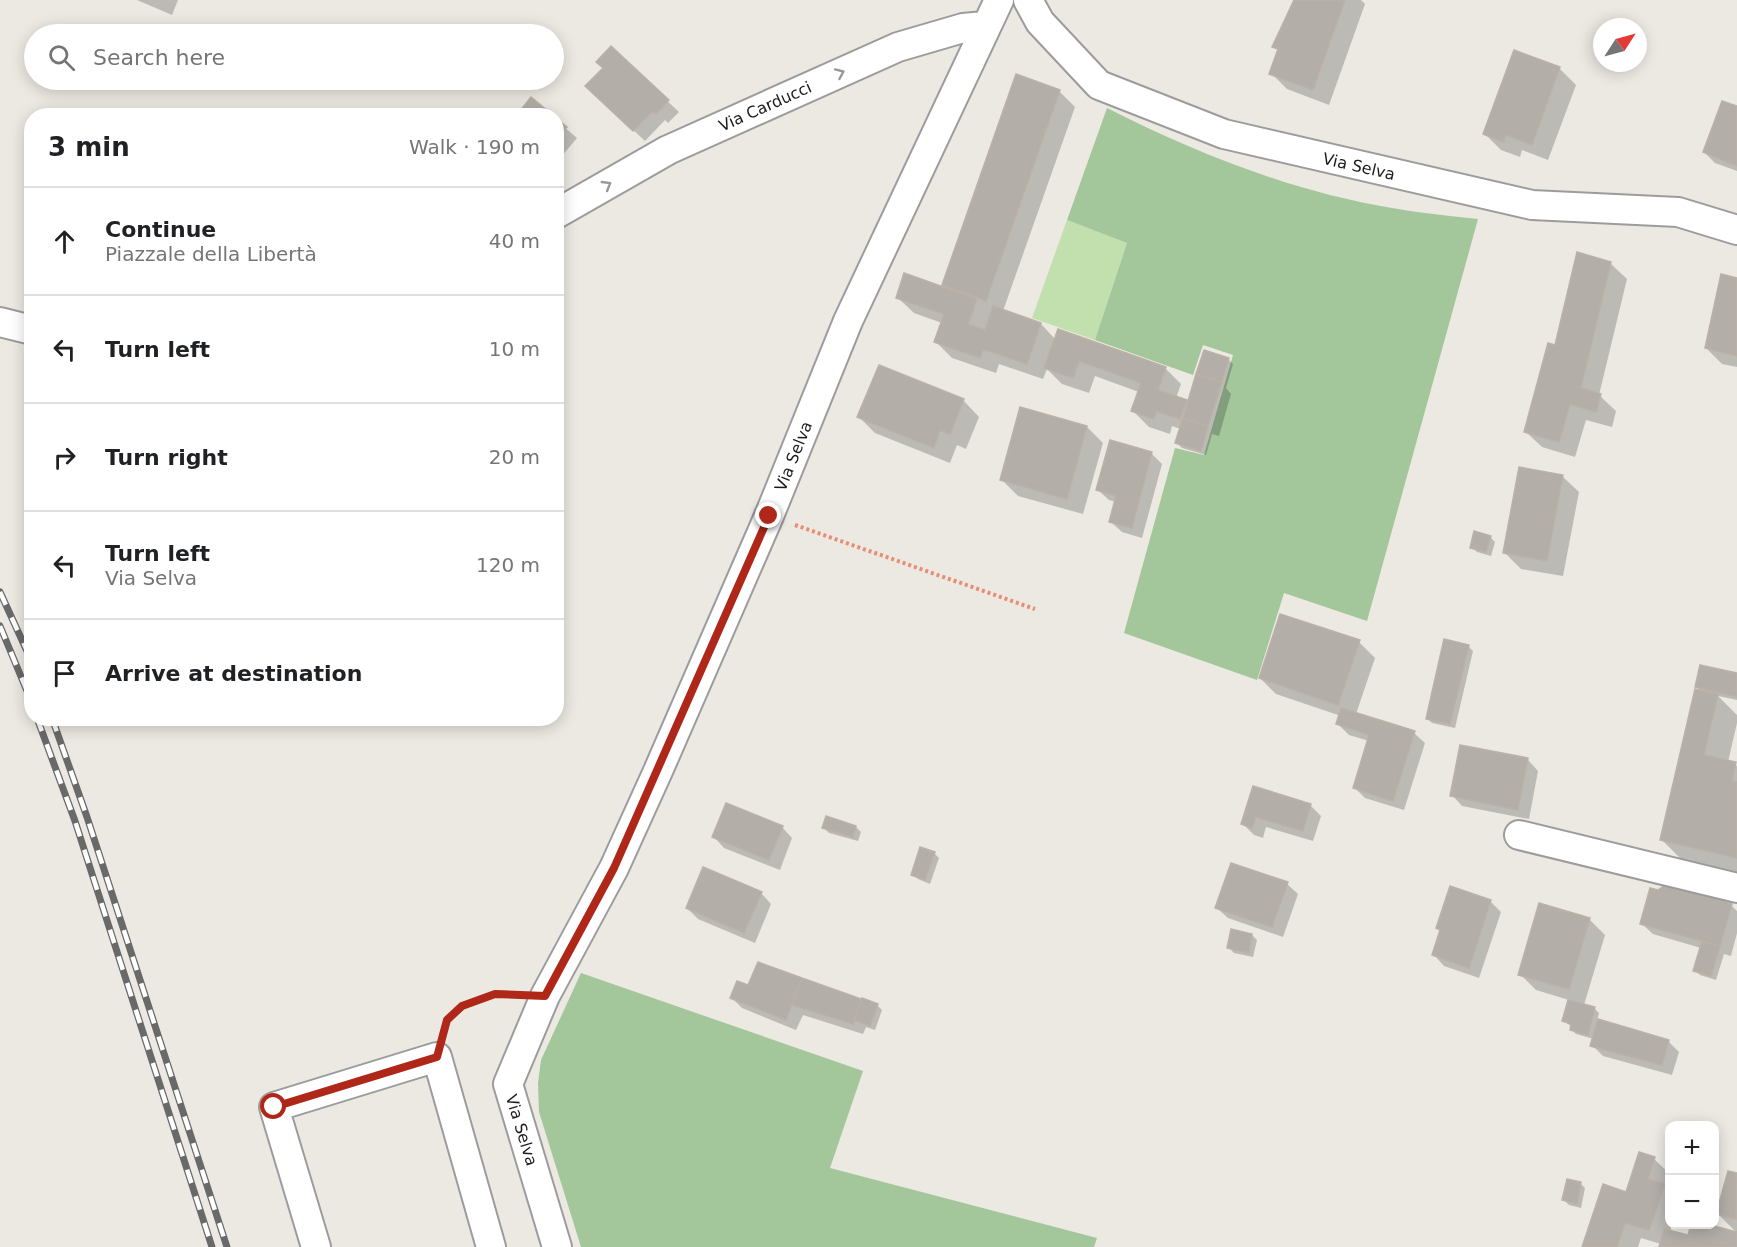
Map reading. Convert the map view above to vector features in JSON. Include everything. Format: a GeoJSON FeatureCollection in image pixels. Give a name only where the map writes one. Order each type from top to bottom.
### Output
{"type":"FeatureCollection","features":[{"type":"Feature","properties":{"kind":"street","name":"Via Selva"},"geometry":{"type":"LineString","coordinates":[[557,1247],[508,1084],[545,996],[614,868],[769,516],[848,321],[999,0]]}},
{"type":"Feature","properties":{"kind":"street","name":"Via Selva"},"geometry":{"type":"LineString","coordinates":[[1028,0],[1040,22],[1099,85],[1224,134],[1533,206],[1678,212],[1737,230]]}},
{"type":"Feature","properties":{"kind":"street","name":"Via Carducci"},"geometry":{"type":"LineString","coordinates":[[564,209],[668,150],[898,47],[963,28],[985,27]]}},
{"type":"Feature","properties":{"kind":"street"},"geometry":{"type":"LineString","coordinates":[[0,322],[24,328]]}},
{"type":"Feature","properties":{"kind":"street"},"geometry":{"type":"LineString","coordinates":[[1519,835],[1737,888]]}},
{"type":"Feature","properties":{"kind":"street"},"geometry":{"type":"LineString","coordinates":[[316,1247],[274,1107],[437,1057],[491,1247]]}},
{"type":"Feature","properties":{"kind":"path"},"geometry":{"type":"LineString","coordinates":[[769,516],[1035,609]]}},
{"type":"Feature","properties":{"kind":"path"},"geometry":{"type":"LineString","coordinates":[[437,1057],[447,1020],[462,1006],[495,994],[545,996]]}},
{"type":"Feature","properties":{"kind":"green space"},"geometry":{"type":"Polygon","coordinates":[[[1107,108],[1210,155],[1318,192],[1413,211],[1478,219],[1367,621],[1284,593],[1257,680],[1124,633],[1175,448],[1204,455],[1233,355],[1203,345],[1193,375],[1095,340],[1127,243],[1067,220],[1107,108]]]}},
{"type":"Feature","properties":{"kind":"green space"},"geometry":{"type":"Polygon","coordinates":[[[1067,220],[1127,243],[1095,340],[1032,318],[1067,220]]]}},
{"type":"Feature","properties":{"kind":"green space"},"geometry":{"type":"Polygon","coordinates":[[[581,973],[863,1071],[830,1168],[1097,1238],[1094,1247],[581,1247],[539,1112],[538,1083],[541,1060],[581,973]]]}},
{"type":"Feature","properties":{"kind":"building"},"geometry":{"type":"Polygon","coordinates":[[[1294,0],[1345,0],[1313,90],[1269,74],[1278,49],[1272,47],[1294,0]]]}},
{"type":"Feature","properties":{"kind":"building"},"geometry":{"type":"Polygon","coordinates":[[[611,46],[669,100],[656,114],[653,111],[633,131],[585,86],[603,68],[596,62],[611,46]]]}},
{"type":"Feature","properties":{"kind":"building"},"geometry":{"type":"Polygon","coordinates":[[[1514,50],[1560,67],[1532,145],[1506,135],[1503,142],[1483,134],[1514,50]]]}},
{"type":"Feature","properties":{"kind":"building"},"geometry":{"type":"Polygon","coordinates":[[[1016,74],[1060,90],[986,301],[942,285],[1016,74]]]}},
{"type":"Feature","properties":{"kind":"building"},"geometry":{"type":"Polygon","coordinates":[[[531,97],[544,108],[522,108],[531,97]]]}},
{"type":"Feature","properties":{"kind":"building"},"geometry":{"type":"Polygon","coordinates":[[[1722,101],[1737,106],[1737,166],[1703,152],[1722,101]]]}},
{"type":"Feature","properties":{"kind":"building"},"geometry":{"type":"Polygon","coordinates":[[[1577,252],[1611,262],[1581,388],[1601,394],[1596,412],[1570,404],[1559,442],[1524,432],[1548,343],[1555,345],[1577,252]]]}},
{"type":"Feature","properties":{"kind":"building"},"geometry":{"type":"Polygon","coordinates":[[[904,273],[977,299],[968,324],[985,330],[993,306],[1041,323],[1027,364],[983,349],[980,358],[934,342],[944,314],[896,298],[904,273]]]}},
{"type":"Feature","properties":{"kind":"building"},"geometry":{"type":"Polygon","coordinates":[[[1721,274],[1737,278],[1737,356],[1705,348],[1721,274]]]}},
{"type":"Feature","properties":{"kind":"building"},"geometry":{"type":"Polygon","coordinates":[[[1058,329],[1166,367],[1158,390],[1187,400],[1180,419],[1156,411],[1154,419],[1131,411],[1141,383],[1079,361],[1073,378],[1044,368],[1058,329]]]}},
{"type":"Feature","properties":{"kind":"building"},"geometry":{"type":"Polygon","coordinates":[[[1204,350],[1229,358],[1222,382],[1196,374],[1204,350]]]}},
{"type":"Feature","properties":{"kind":"building"},"geometry":{"type":"Polygon","coordinates":[[[879,365],[964,399],[950,434],[940,430],[934,448],[857,417],[879,365]]]}},
{"type":"Feature","properties":{"kind":"building"},"geometry":{"type":"Polygon","coordinates":[[[1196,374],[1222,382],[1208,426],[1183,418],[1196,374]]]}},
{"type":"Feature","properties":{"kind":"building"},"geometry":{"type":"Polygon","coordinates":[[[1020,407],[1087,426],[1067,499],[1000,480],[1020,407]]]}},
{"type":"Feature","properties":{"kind":"building"},"geometry":{"type":"Polygon","coordinates":[[[1183,418],[1208,426],[1201,451],[1175,443],[1183,418]]]}},
{"type":"Feature","properties":{"kind":"building"},"geometry":{"type":"Polygon","coordinates":[[[1110,440],[1152,452],[1132,528],[1109,522],[1116,496],[1096,490],[1110,440]]]}},
{"type":"Feature","properties":{"kind":"building"},"geometry":{"type":"Polygon","coordinates":[[[1519,467],[1563,475],[1547,561],[1503,553],[1519,467]]]}},
{"type":"Feature","properties":{"kind":"building"},"geometry":{"type":"Polygon","coordinates":[[[1474,531],[1491,536],[1486,552],[1470,548],[1474,531]]]}},
{"type":"Feature","properties":{"kind":"building"},"geometry":{"type":"Polygon","coordinates":[[[1280,614],[1360,640],[1338,705],[1259,678],[1280,614]]]}},
{"type":"Feature","properties":{"kind":"building"},"geometry":{"type":"Polygon","coordinates":[[[1444,639],[1469,645],[1450,724],[1426,719],[1444,639]]]}},
{"type":"Feature","properties":{"kind":"building"},"geometry":{"type":"Polygon","coordinates":[[[1700,665],[1737,673],[1737,697],[1695,687],[1700,665]]]}},
{"type":"Feature","properties":{"kind":"building"},"geometry":{"type":"Polygon","coordinates":[[[1695,689],[1718,694],[1704,755],[1736,762],[1732,781],[1737,782],[1737,858],[1660,840],[1695,689]]]}},
{"type":"Feature","properties":{"kind":"building"},"geometry":{"type":"Polygon","coordinates":[[[1341,708],[1415,731],[1393,801],[1353,788],[1369,735],[1336,724],[1341,708]]]}},
{"type":"Feature","properties":{"kind":"building"},"geometry":{"type":"Polygon","coordinates":[[[1460,745],[1528,758],[1518,810],[1450,796],[1460,745]]]}},
{"type":"Feature","properties":{"kind":"building"},"geometry":{"type":"Polygon","coordinates":[[[1253,786],[1311,804],[1303,831],[1256,817],[1252,828],[1241,824],[1253,786]]]}},
{"type":"Feature","properties":{"kind":"building"},"geometry":{"type":"Polygon","coordinates":[[[726,803],[783,826],[769,860],[712,837],[726,803]]]}},
{"type":"Feature","properties":{"kind":"building"},"geometry":{"type":"Polygon","coordinates":[[[826,816],[856,826],[853,837],[822,828],[826,816]]]}},
{"type":"Feature","properties":{"kind":"building"},"geometry":{"type":"Polygon","coordinates":[[[920,847],[935,852],[925,880],[911,875],[920,847]]]}},
{"type":"Feature","properties":{"kind":"building"},"geometry":{"type":"Polygon","coordinates":[[[1231,863],[1288,882],[1272,927],[1215,908],[1231,863]]]}},
{"type":"Feature","properties":{"kind":"building"},"geometry":{"type":"Polygon","coordinates":[[[703,867],[762,892],[744,933],[686,908],[703,867]]]}},
{"type":"Feature","properties":{"kind":"building"},"geometry":{"type":"Polygon","coordinates":[[[1665,885],[1680,891],[1681,887],[1732,904],[1720,946],[1640,924],[1650,888],[1658,890],[1665,885]]]}},
{"type":"Feature","properties":{"kind":"building"},"geometry":{"type":"Polygon","coordinates":[[[1450,886],[1491,900],[1469,968],[1432,955],[1440,930],[1436,928],[1450,886]]]}},
{"type":"Feature","properties":{"kind":"building"},"geometry":{"type":"Polygon","coordinates":[[[1539,903],[1590,918],[1569,989],[1518,975],[1539,903]]]}},
{"type":"Feature","properties":{"kind":"building"},"geometry":{"type":"Polygon","coordinates":[[[1231,929],[1252,934],[1249,953],[1227,948],[1231,929]]]}},
{"type":"Feature","properties":{"kind":"building"},"geometry":{"type":"Polygon","coordinates":[[[1702,941],[1720,946],[1711,976],[1693,971],[1702,941]]]}},
{"type":"Feature","properties":{"kind":"building"},"geometry":{"type":"Polygon","coordinates":[[[758,962],[802,978],[786,1020],[730,998],[737,981],[748,985],[758,962]]]}},
{"type":"Feature","properties":{"kind":"building"},"geometry":{"type":"Polygon","coordinates":[[[802,978],[861,999],[853,1024],[792,1005],[802,978]]]}},
{"type":"Feature","properties":{"kind":"building"},"geometry":{"type":"Polygon","coordinates":[[[862,998],[878,1004],[870,1026],[854,1020],[862,998]]]}},
{"type":"Feature","properties":{"kind":"building"},"geometry":{"type":"Polygon","coordinates":[[[1568,1000],[1595,1007],[1588,1035],[1570,1030],[1571,1024],[1562,1021],[1568,1000]]]}},
{"type":"Feature","properties":{"kind":"building"},"geometry":{"type":"Polygon","coordinates":[[[1598,1019],[1669,1040],[1662,1065],[1590,1046],[1598,1019]]]}},
{"type":"Feature","properties":{"kind":"building"},"geometry":{"type":"Polygon","coordinates":[[[1639,1152],[1655,1157],[1648,1179],[1665,1184],[1649,1230],[1625,1223],[1617,1247],[1582,1247],[1603,1184],[1626,1192],[1639,1152]]]}},
{"type":"Feature","properties":{"kind":"building"},"geometry":{"type":"Polygon","coordinates":[[[1728,1171],[1737,1173],[1736,1219],[1719,1215],[1719,1203],[1728,1171]]]}},
{"type":"Feature","properties":{"kind":"building"},"geometry":{"type":"Polygon","coordinates":[[[1567,1179],[1581,1182],[1577,1204],[1562,1200],[1567,1179]]]}},
{"type":"Feature","properties":{"kind":"building"},"geometry":{"type":"Polygon","coordinates":[[[1719,1227],[1737,1232],[1737,1247],[1659,1247],[1664,1229],[1688,1235],[1690,1229],[1719,1227]]]}},
{"type":"Feature","properties":{"kind":"railway"},"geometry":{"type":"LineString","coordinates":[[0,592],[24,644]]}},
{"type":"Feature","properties":{"kind":"railway"},"geometry":{"type":"LineString","coordinates":[[0,626],[24,684]]}},
{"type":"Feature","properties":{"kind":"railway"},"geometry":{"type":"LineString","coordinates":[[40,726],[75,821],[212,1247]]}},
{"type":"Feature","properties":{"kind":"railway"},"geometry":{"type":"LineString","coordinates":[[55,726],[87,817],[227,1247]]}},
{"type":"Feature","properties":{"kind":"route"},"geometry":{"type":"LineString","coordinates":[[274,1107],[437,1057],[447,1020],[462,1006],[495,994],[545,996],[614,868],[769,516]]}}]}
